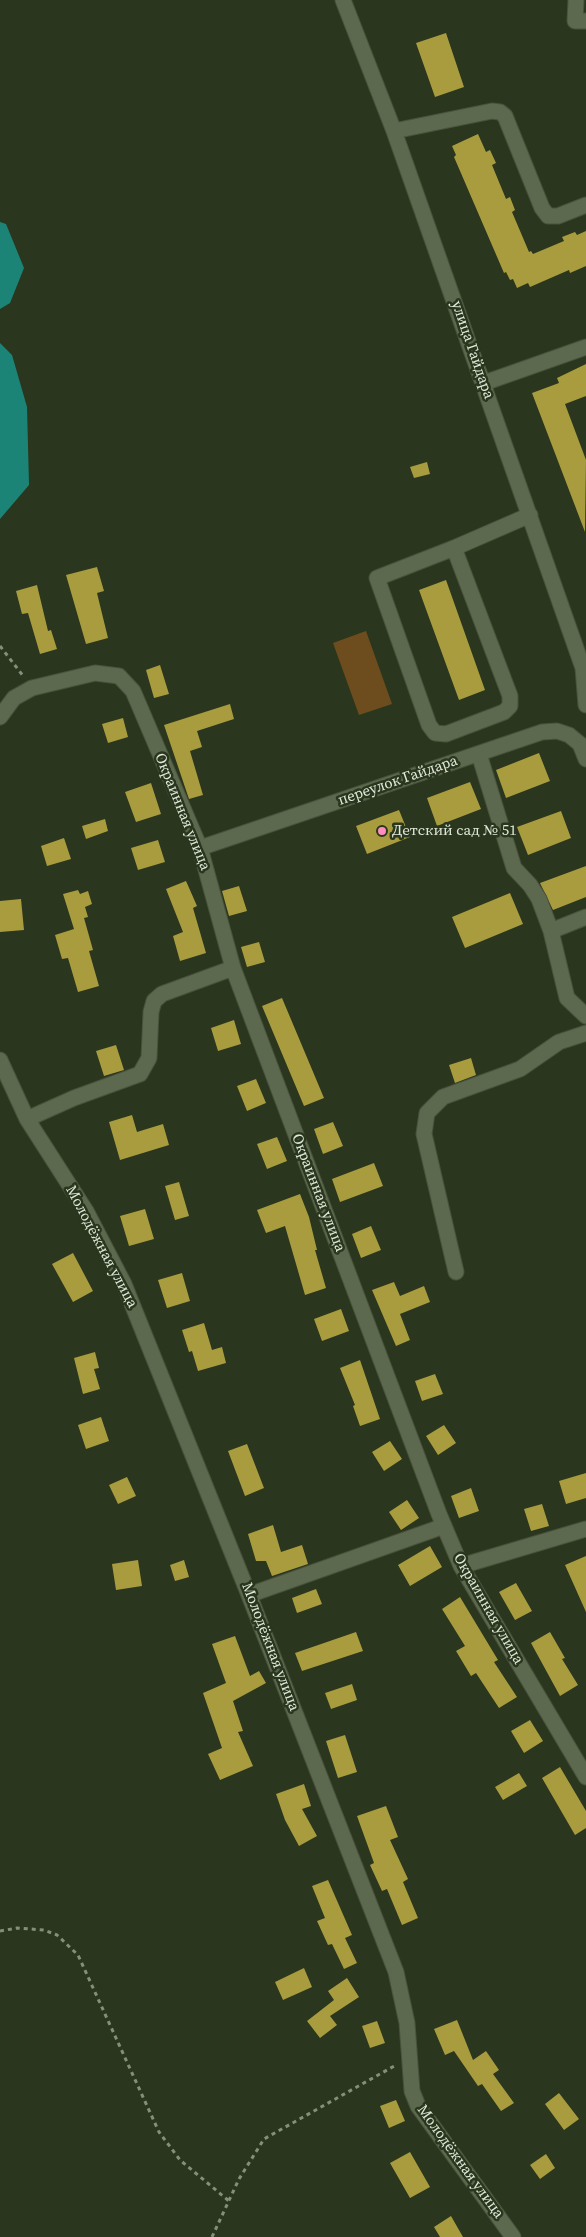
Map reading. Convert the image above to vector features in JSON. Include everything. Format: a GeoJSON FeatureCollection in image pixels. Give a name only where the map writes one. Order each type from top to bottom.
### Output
{"type":"FeatureCollection","features":[{"type":"Feature","properties":{"kind":"street","name":"улица Гайдара"},"geometry":{"type":"LineString","coordinates":[[344,0],[394,131],[584,667],[586,705]]}},
{"type":"Feature","properties":{"kind":"street"},"geometry":{"type":"LineString","coordinates":[[576,0],[575,21],[586,21]]}},
{"type":"Feature","properties":{"kind":"street"},"geometry":{"type":"LineString","coordinates":[[394,131],[492,111],[500,112],[505,116],[542,208],[548,216],[558,216],[586,205]]}},
{"type":"Feature","properties":{"kind":"street"},"geometry":{"type":"LineString","coordinates":[[484,383],[586,347]]}},
{"type":"Feature","properties":{"kind":"street"},"geometry":{"type":"LineString","coordinates":[[454,548],[510,696],[510,706],[504,712],[446,734],[435,733],[429,725],[377,578],[454,548],[530,515]]}},
{"type":"Feature","properties":{"kind":"street","name":"Окраинная улица"},"geometry":{"type":"LineString","coordinates":[[32,688],[95,672],[119,676],[133,692],[200,848],[233,968],[444,1526],[461,1566],[586,1777]]}},
{"type":"Feature","properties":{"kind":"street"},"geometry":{"type":"LineString","coordinates":[[0,717],[14,698],[32,688]]}},
{"type":"Feature","properties":{"kind":"street","name":"переулок Гайдара"},"geometry":{"type":"LineString","coordinates":[[200,848],[542,732],[557,731],[569,735],[580,744],[586,759]]}},
{"type":"Feature","properties":{"kind":"street"},"geometry":{"type":"LineString","coordinates":[[479,754],[514,868],[530,885],[538,899],[551,932],[567,998],[586,1016]]}},
{"type":"Feature","properties":{"kind":"street"},"geometry":{"type":"LineString","coordinates":[[551,932],[586,917]]}},
{"type":"Feature","properties":{"kind":"street"},"geometry":{"type":"LineString","coordinates":[[27,1119],[74,1098],[140,1074],[149,1058],[154,1001],[162,994],[233,968]]}},
{"type":"Feature","properties":{"kind":"street"},"geometry":{"type":"LineString","coordinates":[[456,1272],[424,1134],[427,1114],[442,1097],[520,1069],[559,1042],[586,1033]]}},
{"type":"Feature","properties":{"kind":"street","name":"Молодёжная улица"},"geometry":{"type":"LineString","coordinates":[[0,1060],[27,1119],[86,1211],[124,1284],[249,1595],[396,1972],[407,2023],[412,2091],[418,2106],[514,2237]]}},
{"type":"Feature","properties":{"kind":"street"},"geometry":{"type":"LineString","coordinates":[[249,1595],[444,1526]]}},
{"type":"Feature","properties":{"kind":"street"},"geometry":{"type":"LineString","coordinates":[[461,1566],[586,1529]]}},
{"type":"Feature","properties":{"kind":"path"},"geometry":{"type":"LineString","coordinates":[[0,646],[32,688]]}},
{"type":"Feature","properties":{"kind":"path"},"geometry":{"type":"LineString","coordinates":[[0,1931],[17,1928],[44,1930],[57,1935],[78,1954],[159,2132],[180,2160],[229,2201]]}},
{"type":"Feature","properties":{"kind":"path"},"geometry":{"type":"LineString","coordinates":[[212,2237],[239,2179],[264,2139],[409,2058]]}},
{"type":"Feature","properties":{"kind":"shaded area"},"geometry":{"type":"Polygon","coordinates":[[[366,631],[392,704],[359,715],[333,643],[366,631]]]}},
{"type":"Feature","properties":{"kind":"water"},"geometry":{"type":"Polygon","coordinates":[[[0,222],[6,224],[24,268],[10,303],[0,309],[0,222]]]}},
{"type":"Feature","properties":{"kind":"water"},"geometry":{"type":"Polygon","coordinates":[[[0,343],[12,355],[27,407],[29,485],[0,519],[0,343]]]}},
{"type":"Feature","properties":{"kind":"building"},"geometry":{"type":"Polygon","coordinates":[[[446,33],[464,87],[435,97],[416,43],[446,33]]]}},
{"type":"Feature","properties":{"kind":"building"},"geometry":{"type":"Polygon","coordinates":[[[478,134],[486,152],[490,150],[496,163],[492,165],[506,199],[510,197],[515,210],[512,212],[529,252],[531,251],[533,254],[564,241],[562,237],[575,232],[577,235],[586,231],[586,266],[570,273],[569,270],[530,287],[528,283],[517,288],[513,279],[510,280],[506,272],[504,273],[454,157],[456,155],[452,146],[478,134]]]}},
{"type":"Feature","properties":{"kind":"building"},"geometry":{"type":"Polygon","coordinates":[[[586,364],[586,396],[565,404],[586,460],[585,532],[532,393],[559,383],[557,378],[586,364]]]}},
{"type":"Feature","properties":{"kind":"building"},"geometry":{"type":"Polygon","coordinates":[[[427,462],[430,474],[414,478],[410,467],[427,462]]]}},
{"type":"Feature","properties":{"kind":"building"},"geometry":{"type":"Polygon","coordinates":[[[97,567],[104,591],[97,593],[108,638],[86,644],[66,575],[97,567]]]}},
{"type":"Feature","properties":{"kind":"building"},"geometry":{"type":"Polygon","coordinates":[[[446,580],[485,690],[459,700],[419,590],[446,580]]]}},
{"type":"Feature","properties":{"kind":"building"},"geometry":{"type":"Polygon","coordinates":[[[37,585],[48,631],[51,630],[57,649],[40,654],[28,613],[22,614],[16,591],[37,585]]]}},
{"type":"Feature","properties":{"kind":"building"},"geometry":{"type":"Polygon","coordinates":[[[160,665],[169,694],[154,698],[146,670],[160,665]]]}},
{"type":"Feature","properties":{"kind":"building"},"geometry":{"type":"Polygon","coordinates":[[[230,704],[234,719],[197,731],[202,747],[190,751],[203,795],[189,799],[164,725],[230,704]]]}},
{"type":"Feature","properties":{"kind":"building"},"geometry":{"type":"Polygon","coordinates":[[[123,718],[128,737],[108,743],[102,724],[123,718]]]}},
{"type":"Feature","properties":{"kind":"building"},"geometry":{"type":"Polygon","coordinates":[[[539,753],[550,781],[506,798],[496,770],[539,753]]]}},
{"type":"Feature","properties":{"kind":"building"},"geometry":{"type":"Polygon","coordinates":[[[470,782],[481,809],[437,826],[427,798],[470,782]]]}},
{"type":"Feature","properties":{"kind":"building"},"geometry":{"type":"Polygon","coordinates":[[[151,783],[161,814],[136,822],[125,792],[151,783]]]}},
{"type":"Feature","properties":{"kind":"building"},"geometry":{"type":"Polygon","coordinates":[[[399,810],[410,837],[367,854],[356,826],[399,810]]]}},
{"type":"Feature","properties":{"kind":"building"},"geometry":{"type":"Polygon","coordinates":[[[561,811],[571,838],[528,855],[517,827],[561,811]]]}},
{"type":"Feature","properties":{"kind":"building"},"geometry":{"type":"Polygon","coordinates":[[[105,819],[108,831],[86,839],[82,826],[105,819]]]}},
{"type":"Feature","properties":{"kind":"building"},"geometry":{"type":"Polygon","coordinates":[[[64,838],[71,859],[47,866],[41,846],[64,838]]]}},
{"type":"Feature","properties":{"kind":"building"},"geometry":{"type":"Polygon","coordinates":[[[158,840],[165,862],[138,870],[131,848],[158,840]]]}},
{"type":"Feature","properties":{"kind":"building"},"geometry":{"type":"Polygon","coordinates":[[[586,866],[586,897],[553,910],[540,883],[586,866]]]}},
{"type":"Feature","properties":{"kind":"building"},"geometry":{"type":"Polygon","coordinates":[[[186,881],[197,906],[193,908],[206,953],[180,961],[173,936],[183,932],[166,889],[186,881]]]}},
{"type":"Feature","properties":{"kind":"building"},"geometry":{"type":"Polygon","coordinates":[[[239,886],[247,911],[229,916],[222,891],[239,886]]]}},
{"type":"Feature","properties":{"kind":"building"},"geometry":{"type":"Polygon","coordinates":[[[78,890],[80,894],[88,891],[92,904],[85,907],[88,917],[84,918],[93,950],[89,951],[99,986],[78,992],[68,958],[62,959],[55,935],[74,929],[63,894],[78,890]]]}},
{"type":"Feature","properties":{"kind":"building"},"geometry":{"type":"Polygon","coordinates":[[[510,893],[523,924],[465,948],[452,917],[510,893]]]}},
{"type":"Feature","properties":{"kind":"building"},"geometry":{"type":"Polygon","coordinates":[[[21,899],[24,930],[0,932],[0,901],[21,899]]]}},
{"type":"Feature","properties":{"kind":"building"},"geometry":{"type":"Polygon","coordinates":[[[259,942],[265,962],[247,967],[241,947],[259,942]]]}},
{"type":"Feature","properties":{"kind":"building"},"geometry":{"type":"Polygon","coordinates":[[[282,998],[324,1098],[304,1106],[262,1006],[282,998]]]}},
{"type":"Feature","properties":{"kind":"building"},"geometry":{"type":"Polygon","coordinates":[[[234,1020],[241,1044],[218,1051],[211,1028],[234,1020]]]}},
{"type":"Feature","properties":{"kind":"building"},"geometry":{"type":"Polygon","coordinates":[[[116,1045],[124,1070],[104,1076],[96,1051],[116,1045]]]}},
{"type":"Feature","properties":{"kind":"building"},"geometry":{"type":"Polygon","coordinates":[[[471,1058],[476,1075],[455,1083],[449,1065],[471,1058]]]}},
{"type":"Feature","properties":{"kind":"building"},"geometry":{"type":"Polygon","coordinates":[[[256,1079],[266,1103],[247,1111],[237,1086],[256,1079]]]}},
{"type":"Feature","properties":{"kind":"building"},"geometry":{"type":"Polygon","coordinates":[[[132,1115],[137,1132],[163,1124],[169,1145],[120,1160],[109,1122],[132,1115]]]}},
{"type":"Feature","properties":{"kind":"building"},"geometry":{"type":"Polygon","coordinates":[[[333,1122],[343,1146],[323,1154],[314,1129],[333,1122]]]}},
{"type":"Feature","properties":{"kind":"building"},"geometry":{"type":"Polygon","coordinates":[[[277,1137],[287,1161],[267,1169],[257,1144],[277,1137]]]}},
{"type":"Feature","properties":{"kind":"building"},"geometry":{"type":"Polygon","coordinates":[[[374,1163],[383,1186],[340,1202],[332,1179],[374,1163]]]}},
{"type":"Feature","properties":{"kind":"building"},"geometry":{"type":"Polygon","coordinates":[[[179,1182],[189,1216],[175,1220],[165,1186],[179,1182]]]}},
{"type":"Feature","properties":{"kind":"building"},"geometry":{"type":"Polygon","coordinates":[[[300,1194],[309,1217],[317,1250],[315,1250],[326,1288],[305,1295],[285,1226],[266,1233],[257,1210],[300,1194]]]}},
{"type":"Feature","properties":{"kind":"building"},"geometry":{"type":"Polygon","coordinates":[[[145,1209],[154,1239],[129,1246],[120,1216],[145,1209]]]}},
{"type":"Feature","properties":{"kind":"building"},"geometry":{"type":"Polygon","coordinates":[[[371,1226],[381,1250],[361,1258],[352,1234],[371,1226]]]}},
{"type":"Feature","properties":{"kind":"building"},"geometry":{"type":"Polygon","coordinates":[[[73,1253],[93,1291],[73,1302],[52,1264],[73,1253]]]}},
{"type":"Feature","properties":{"kind":"building"},"geometry":{"type":"Polygon","coordinates":[[[182,1273],[190,1301],[167,1308],[158,1280],[182,1273]]]}},
{"type":"Feature","properties":{"kind":"building"},"geometry":{"type":"Polygon","coordinates":[[[394,1282],[400,1296],[424,1286],[430,1302],[400,1314],[410,1340],[396,1346],[372,1290],[394,1282]]]}},
{"type":"Feature","properties":{"kind":"building"},"geometry":{"type":"Polygon","coordinates":[[[341,1309],[349,1331],[322,1341],[314,1319],[341,1309]]]}},
{"type":"Feature","properties":{"kind":"building"},"geometry":{"type":"Polygon","coordinates":[[[204,1323],[212,1350],[222,1347],[226,1363],[198,1371],[192,1351],[189,1352],[182,1330],[204,1323]]]}},
{"type":"Feature","properties":{"kind":"building"},"geometry":{"type":"Polygon","coordinates":[[[95,1352],[99,1368],[94,1369],[100,1389],[83,1394],[74,1358],[95,1352]]]}},
{"type":"Feature","properties":{"kind":"building"},"geometry":{"type":"Polygon","coordinates":[[[360,1360],[380,1419],[360,1426],[353,1406],[355,1405],[340,1368],[360,1360]]]}},
{"type":"Feature","properties":{"kind":"building"},"geometry":{"type":"Polygon","coordinates":[[[435,1374],[443,1394],[422,1401],[415,1381],[435,1374]]]}},
{"type":"Feature","properties":{"kind":"building"},"geometry":{"type":"Polygon","coordinates":[[[101,1417],[109,1441],[86,1449],[78,1425],[101,1417]]]}},
{"type":"Feature","properties":{"kind":"building"},"geometry":{"type":"Polygon","coordinates":[[[444,1425],[456,1443],[438,1455],[426,1436],[444,1425]]]}},
{"type":"Feature","properties":{"kind":"building"},"geometry":{"type":"Polygon","coordinates":[[[390,1441],[402,1459],[384,1471],[372,1452],[390,1441]]]}},
{"type":"Feature","properties":{"kind":"building"},"geometry":{"type":"Polygon","coordinates":[[[247,1444],[264,1488],[245,1496],[228,1451],[247,1444]]]}},
{"type":"Feature","properties":{"kind":"building"},"geometry":{"type":"Polygon","coordinates":[[[586,1473],[586,1498],[566,1504],[559,1481],[586,1473]]]}},
{"type":"Feature","properties":{"kind":"building"},"geometry":{"type":"Polygon","coordinates":[[[127,1477],[136,1496],[118,1504],[109,1485],[127,1477]]]}},
{"type":"Feature","properties":{"kind":"building"},"geometry":{"type":"Polygon","coordinates":[[[471,1488],[479,1511],[459,1518],[451,1496],[471,1488]]]}},
{"type":"Feature","properties":{"kind":"building"},"geometry":{"type":"Polygon","coordinates":[[[407,1500],[419,1518],[401,1530],[389,1512],[407,1500]]]}},
{"type":"Feature","properties":{"kind":"building"},"geometry":{"type":"Polygon","coordinates":[[[542,1504],[549,1526],[531,1531],[524,1509],[542,1504]]]}},
{"type":"Feature","properties":{"kind":"building"},"geometry":{"type":"Polygon","coordinates":[[[273,1525],[281,1552],[302,1545],[308,1564],[272,1576],[266,1561],[256,1561],[248,1534],[273,1525]]]}},
{"type":"Feature","properties":{"kind":"building"},"geometry":{"type":"Polygon","coordinates":[[[430,1546],[442,1567],[410,1586],[398,1565],[430,1546]]]}},
{"type":"Feature","properties":{"kind":"building"},"geometry":{"type":"Polygon","coordinates":[[[586,1556],[586,1612],[565,1565],[586,1556]]]}},
{"type":"Feature","properties":{"kind":"building"},"geometry":{"type":"Polygon","coordinates":[[[138,1560],[142,1586],[116,1590],[112,1564],[138,1560]]]}},
{"type":"Feature","properties":{"kind":"building"},"geometry":{"type":"Polygon","coordinates":[[[184,1560],[189,1577],[175,1581],[170,1565],[184,1560]]]}},
{"type":"Feature","properties":{"kind":"building"},"geometry":{"type":"Polygon","coordinates":[[[516,1583],[532,1611],[515,1620],[499,1592],[516,1583]]]}},
{"type":"Feature","properties":{"kind":"building"},"geometry":{"type":"Polygon","coordinates":[[[316,1589],[322,1604],[297,1613],[292,1598],[316,1589]]]}},
{"type":"Feature","properties":{"kind":"building"},"geometry":{"type":"Polygon","coordinates":[[[460,1597],[498,1660],[494,1662],[517,1697],[499,1708],[476,1673],[471,1676],[456,1651],[465,1646],[442,1609],[460,1597]]]}},
{"type":"Feature","properties":{"kind":"building"},"geometry":{"type":"Polygon","coordinates":[[[356,1632],[363,1651],[302,1671],[295,1653],[356,1632]]]}},
{"type":"Feature","properties":{"kind":"building"},"geometry":{"type":"Polygon","coordinates":[[[550,1632],[565,1658],[562,1659],[578,1685],[560,1696],[531,1643],[550,1632]]]}},
{"type":"Feature","properties":{"kind":"building"},"geometry":{"type":"Polygon","coordinates":[[[235,1636],[250,1676],[259,1671],[266,1683],[233,1701],[243,1731],[238,1732],[253,1766],[220,1780],[208,1754],[222,1748],[203,1693],[226,1683],[212,1644],[235,1636]]]}},
{"type":"Feature","properties":{"kind":"building"},"geometry":{"type":"Polygon","coordinates":[[[352,1684],[357,1700],[331,1709],[325,1693],[352,1684]]]}},
{"type":"Feature","properties":{"kind":"building"},"geometry":{"type":"Polygon","coordinates":[[[530,1720],[543,1741],[524,1753],[511,1731],[530,1720]]]}},
{"type":"Feature","properties":{"kind":"building"},"geometry":{"type":"Polygon","coordinates":[[[345,1735],[357,1772],[338,1778],[326,1741],[345,1735]]]}},
{"type":"Feature","properties":{"kind":"building"},"geometry":{"type":"Polygon","coordinates":[[[560,1767],[586,1811],[586,1828],[575,1835],[542,1778],[560,1767]]]}},
{"type":"Feature","properties":{"kind":"building"},"geometry":{"type":"Polygon","coordinates":[[[519,1773],[527,1786],[503,1800],[495,1787],[519,1773]]]}},
{"type":"Feature","properties":{"kind":"building"},"geometry":{"type":"Polygon","coordinates":[[[304,1784],[311,1806],[302,1809],[317,1836],[299,1846],[285,1820],[276,1794],[304,1784]]]}},
{"type":"Feature","properties":{"kind":"building"},"geometry":{"type":"Polygon","coordinates":[[[386,1806],[398,1837],[390,1840],[408,1879],[403,1882],[418,1918],[402,1925],[387,1889],[382,1891],[370,1865],[374,1863],[357,1816],[386,1806]]]}},
{"type":"Feature","properties":{"kind":"building"},"geometry":{"type":"Polygon","coordinates":[[[328,1880],[352,1935],[345,1938],[357,1963],[344,1969],[332,1944],[328,1945],[317,1921],[325,1918],[312,1886],[328,1880]]]}},
{"type":"Feature","properties":{"kind":"building"},"geometry":{"type":"Polygon","coordinates":[[[304,1968],[312,1987],[283,2000],[275,1982],[304,1968]]]}},
{"type":"Feature","properties":{"kind":"building"},"geometry":{"type":"Polygon","coordinates":[[[347,1978],[359,1997],[330,2016],[337,2025],[320,2038],[307,2021],[334,2000],[328,1991],[347,1978]]]}},
{"type":"Feature","properties":{"kind":"building"},"geometry":{"type":"Polygon","coordinates":[[[457,2020],[473,2060],[486,2051],[499,2070],[493,2074],[514,2103],[501,2111],[482,2084],[478,2086],[454,2051],[445,2055],[434,2029],[457,2020]]]}},
{"type":"Feature","properties":{"kind":"building"},"geometry":{"type":"Polygon","coordinates":[[[377,2021],[385,2043],[370,2048],[362,2026],[377,2021]]]}},
{"type":"Feature","properties":{"kind":"building"},"geometry":{"type":"Polygon","coordinates":[[[559,2093],[579,2119],[564,2130],[545,2104],[559,2093]]]}},
{"type":"Feature","properties":{"kind":"building"},"geometry":{"type":"Polygon","coordinates":[[[396,2100],[405,2121],[389,2128],[380,2106],[396,2100]]]}},
{"type":"Feature","properties":{"kind":"building"},"geometry":{"type":"Polygon","coordinates":[[[410,2152],[430,2187],[410,2198],[390,2163],[410,2152]]]}},
{"type":"Feature","properties":{"kind":"building"},"geometry":{"type":"Polygon","coordinates":[[[546,2154],[555,2168],[540,2179],[530,2165],[546,2154]]]}},
{"type":"Feature","properties":{"kind":"building"},"geometry":{"type":"Polygon","coordinates":[[[451,2216],[463,2237],[440,2237],[434,2227],[451,2216]]]}},
{"type":"Feature","properties":{"kind":"place","name":"Детский сад № 51"},"geometry":{"type":"Point","coordinates":[382,831]}}]}
